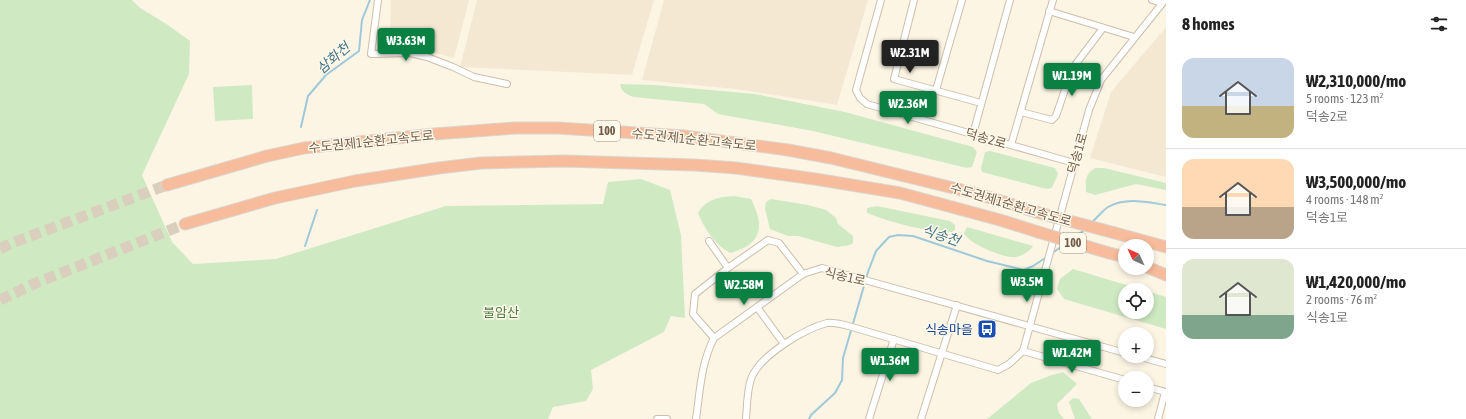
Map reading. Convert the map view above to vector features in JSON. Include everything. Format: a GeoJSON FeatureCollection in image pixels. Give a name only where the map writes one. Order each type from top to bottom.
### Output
{"type":"FeatureCollection","features":[{"type":"Feature","properties":{"kind":"highway","name":"수도권제1순환고속도로"},"geometry":{"type":"LineString","coordinates":[[167,185],[267,156],[304,148],[434,134],[515,128],[558,128],[684,136],[788,150],[831,158],[978,194],[1043,214],[1166,247]]}},
{"type":"Feature","properties":{"kind":"highway","name":"수도권제1순환고속도로"},"geometry":{"type":"LineString","coordinates":[[185,224],[275,198],[354,181],[481,163],[564,161],[695,165],[736,168],[900,193],[1000,220],[1118,256]]}},
{"type":"Feature","properties":{"kind":"highway"},"geometry":{"type":"LineString","coordinates":[[1119,234],[1166,239]]}},
{"type":"Feature","properties":{"kind":"highway"},"geometry":{"type":"LineString","coordinates":[[1154,265],[1166,268]]}},
{"type":"Feature","properties":{"kind":"highway"},"geometry":{"type":"LineString","coordinates":[[1154,270],[1166,275]]}},
{"type":"Feature","properties":{"kind":"street"},"geometry":{"type":"LineString","coordinates":[[378,0],[371,54],[410,53],[453,67],[474,77],[507,84]]}},
{"type":"Feature","properties":{"kind":"street","name":"덕송2로"},"geometry":{"type":"LineString","coordinates":[[881,0],[856,90],[860,98],[867,104],[1074,163]]}},
{"type":"Feature","properties":{"kind":"street"},"geometry":{"type":"LineString","coordinates":[[914,0],[894,79],[981,103]]}},
{"type":"Feature","properties":{"kind":"street"},"geometry":{"type":"LineString","coordinates":[[936,90],[962,0]]}},
{"type":"Feature","properties":{"kind":"street"},"geometry":{"type":"LineString","coordinates":[[973,134],[1009,1],[1002,0]]}},
{"type":"Feature","properties":{"kind":"street"},"geometry":{"type":"LineString","coordinates":[[1011,145],[1053,0]]}},
{"type":"Feature","properties":{"kind":"street"},"geometry":{"type":"LineString","coordinates":[[1152,0],[1164,2]]}},
{"type":"Feature","properties":{"kind":"street","name":"덕송1로"},"geometry":{"type":"LineString","coordinates":[[1023,351],[1089,110],[1100,80],[1164,2]]}},
{"type":"Feature","properties":{"kind":"street"},"geometry":{"type":"LineString","coordinates":[[1049,11],[1134,37]]}},
{"type":"Feature","properties":{"kind":"street"},"geometry":{"type":"LineString","coordinates":[[1021,112],[1052,120],[1056,116],[1072,69],[1103,28]]}},
{"type":"Feature","properties":{"kind":"street"},"geometry":{"type":"LineString","coordinates":[[714,338],[693,314],[695,294],[728,268],[768,240],[779,243],[803,274]]}},
{"type":"Feature","properties":{"kind":"street"},"geometry":{"type":"LineString","coordinates":[[709,241],[728,268]]}},
{"type":"Feature","properties":{"kind":"street","name":"식송1로"},"geometry":{"type":"LineString","coordinates":[[696,419],[703,365],[707,351],[714,338],[803,274],[822,268],[1118,351]]}},
{"type":"Feature","properties":{"kind":"street"},"geometry":{"type":"LineString","coordinates":[[921,419],[957,305]]}},
{"type":"Feature","properties":{"kind":"street"},"geometry":{"type":"LineString","coordinates":[[757,307],[784,344]]}},
{"type":"Feature","properties":{"kind":"street"},"geometry":{"type":"LineString","coordinates":[[746,419],[751,378],[763,362],[784,344],[807,330],[829,322],[863,330],[998,370],[1010,364],[1023,351],[1118,378]]}},
{"type":"Feature","properties":{"kind":"street"},"geometry":{"type":"LineString","coordinates":[[869,419],[894,339]]}},
{"type":"Feature","properties":{"kind":"street"},"geometry":{"type":"LineString","coordinates":[[1154,361],[1166,364]]}},
{"type":"Feature","properties":{"kind":"street"},"geometry":{"type":"LineString","coordinates":[[1154,389],[1166,392],[1158,419]]}},
{"type":"Feature","properties":{"kind":"street"},"geometry":{"type":"LineString","coordinates":[[657,419],[667,419]]}},
{"type":"Feature","properties":{"kind":"shaded area"},"geometry":{"type":"Polygon","coordinates":[[[391,0],[469,0],[454,58],[390,41],[391,0]]]}},
{"type":"Feature","properties":{"kind":"shaded area"},"geometry":{"type":"Polygon","coordinates":[[[477,0],[654,0],[632,75],[460,67],[477,0]]]}},
{"type":"Feature","properties":{"kind":"shaded area"},"geometry":{"type":"Polygon","coordinates":[[[664,0],[868,0],[837,105],[736,89],[642,80],[664,0]]]}},
{"type":"Feature","properties":{"kind":"shaded area"},"geometry":{"type":"Polygon","coordinates":[[[1166,27],[1166,177],[1090,158],[1111,92],[1166,27]]]}},
{"type":"Feature","properties":{"kind":"green space","name":"불암산"},"geometry":{"type":"Polygon","coordinates":[[[0,0],[132,0],[140,8],[165,23],[190,41],[189,74],[142,175],[172,242],[193,264],[276,259],[446,206],[603,204],[608,182],[641,179],[670,190],[681,235],[685,318],[671,316],[664,332],[591,370],[593,389],[586,401],[553,407],[548,419],[0,419],[0,0]]]}},
{"type":"Feature","properties":{"kind":"green space"},"geometry":{"type":"Polygon","coordinates":[[[620,84],[655,85],[755,94],[845,112],[973,147],[977,152],[972,167],[967,168],[813,131],[718,114],[704,104],[634,97],[625,93],[620,84]]]}},
{"type":"Feature","properties":{"kind":"green space"},"geometry":{"type":"Polygon","coordinates":[[[252,85],[253,119],[215,121],[213,87],[252,85]]]}},
{"type":"Feature","properties":{"kind":"green space"},"geometry":{"type":"Polygon","coordinates":[[[990,151],[1055,168],[1058,174],[1052,188],[1047,189],[982,172],[981,168],[985,152],[990,151]]]}},
{"type":"Feature","properties":{"kind":"green space"},"geometry":{"type":"Polygon","coordinates":[[[1095,168],[1104,168],[1166,183],[1166,190],[1136,184],[1095,195],[1086,192],[1086,178],[1095,168]]]}},
{"type":"Feature","properties":{"kind":"green space"},"geometry":{"type":"Polygon","coordinates":[[[734,196],[751,199],[758,218],[759,226],[758,233],[749,245],[730,253],[711,236],[698,213],[701,208],[713,200],[734,196]]]}},
{"type":"Feature","properties":{"kind":"green space"},"geometry":{"type":"Polygon","coordinates":[[[771,199],[808,205],[826,210],[836,218],[838,224],[853,236],[853,243],[850,245],[837,247],[798,236],[788,236],[770,229],[765,209],[766,202],[771,199]]]}},
{"type":"Feature","properties":{"kind":"green space"},"geometry":{"type":"Polygon","coordinates":[[[877,206],[950,221],[955,225],[955,230],[952,232],[941,231],[899,224],[867,213],[867,208],[877,206]]]}},
{"type":"Feature","properties":{"kind":"green space"},"geometry":{"type":"Polygon","coordinates":[[[967,227],[1033,246],[1026,253],[1017,257],[999,254],[971,241],[964,233],[967,227]]]}},
{"type":"Feature","properties":{"kind":"green space"},"geometry":{"type":"Polygon","coordinates":[[[1073,269],[1120,283],[1118,283],[1118,315],[1064,299],[1057,289],[1060,279],[1073,269]]]}},
{"type":"Feature","properties":{"kind":"green space"},"geometry":{"type":"Polygon","coordinates":[[[1154,293],[1166,297],[1166,329],[1132,319],[1154,319],[1154,293]]]}},
{"type":"Feature","properties":{"kind":"green space"},"geometry":{"type":"Polygon","coordinates":[[[1063,372],[1077,384],[1057,404],[1059,413],[1064,419],[987,419],[1031,383],[1063,372]]]}},
{"type":"Feature","properties":{"kind":"green space"},"geometry":{"type":"Polygon","coordinates":[[[1073,398],[1079,399],[1092,419],[1075,419],[1069,402],[1073,398]]]}},
{"type":"Feature","properties":{"kind":"waterway","name":"삼화천"},"geometry":{"type":"LineString","coordinates":[[301,127],[308,96],[326,75],[359,51],[362,20],[370,0]]}},
{"type":"Feature","properties":{"kind":"waterway","name":"식송천"},"geometry":{"type":"LineString","coordinates":[[1092,222],[1108,207],[1122,202],[1136,201],[1166,205]]}},
{"type":"Feature","properties":{"kind":"waterway","name":"삼화천"},"geometry":{"type":"LineString","coordinates":[[305,246],[317,210]]}},
{"type":"Feature","properties":{"kind":"waterway","name":"식송천"},"geometry":{"type":"LineString","coordinates":[[1074,238],[1084,230]]}},
{"type":"Feature","properties":{"kind":"waterway","name":"식송천"},"geometry":{"type":"LineString","coordinates":[[809,419],[811,415],[835,393],[842,380],[843,358],[868,272],[876,251],[889,237],[898,235],[913,236],[987,261],[1024,270],[1047,257]]}},
{"type":"Feature","properties":{"kind":"waterway","name":"식송천"},"geometry":{"type":"LineString","coordinates":[[1051,254],[1065,244]]}},
{"type":"Feature","properties":{"kind":"tunnel"},"geometry":{"type":"LineString","coordinates":[[0,249],[12,243],[167,185]]}},
{"type":"Feature","properties":{"kind":"tunnel"},"geometry":{"type":"LineString","coordinates":[[0,300],[36,283],[185,224]]}},
{"type":"Feature","properties":{"kind":"place","name":"식송마을"},"geometry":{"type":"Point","coordinates":[987,329]}}]}
